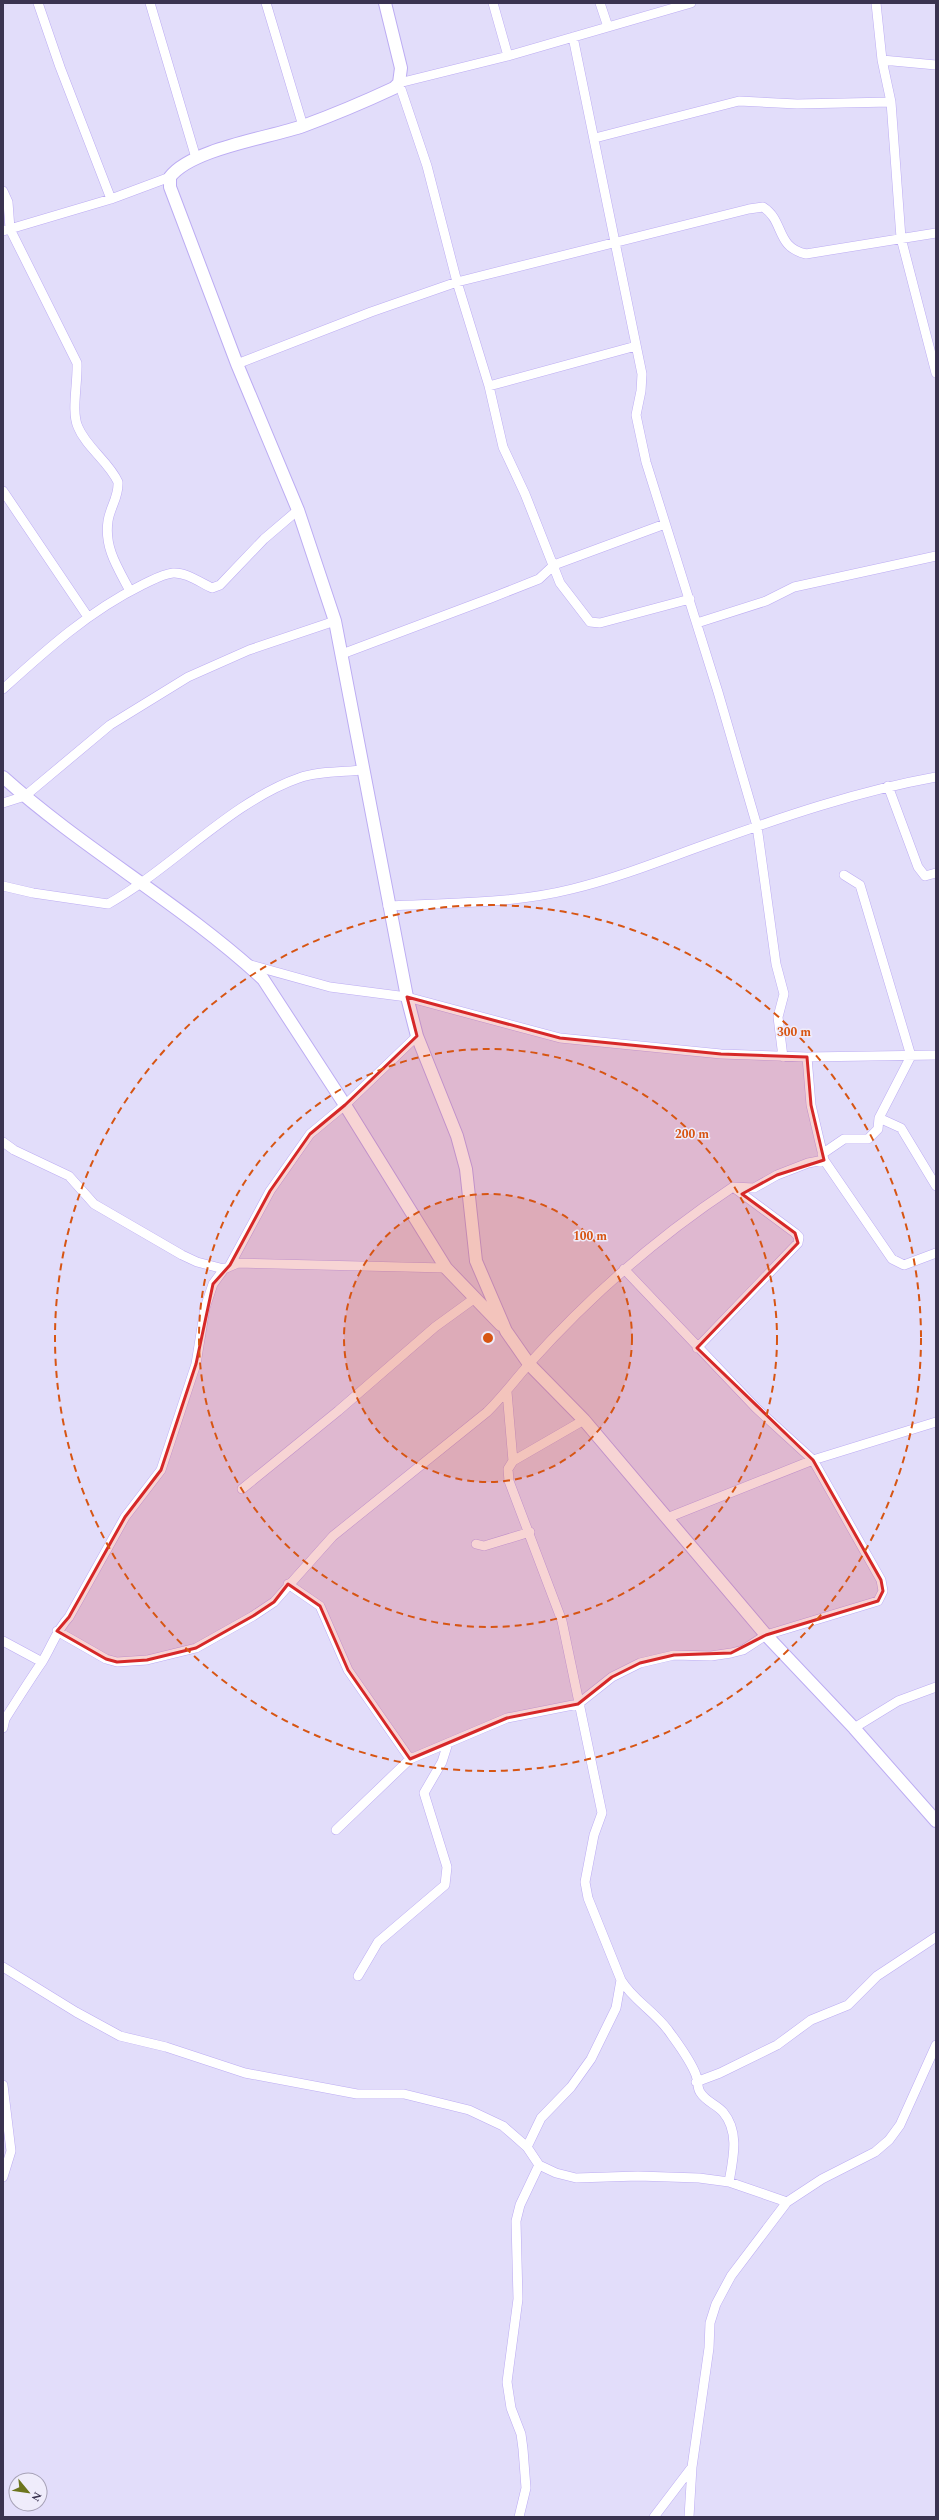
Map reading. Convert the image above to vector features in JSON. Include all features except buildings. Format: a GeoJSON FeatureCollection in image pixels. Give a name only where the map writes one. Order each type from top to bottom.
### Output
{"type":"FeatureCollection","features":[{"type":"Feature","properties":{"kind":"street"},"geometry":{"type":"LineString","coordinates":[[38,3],[60,66],[111,200]]}},
{"type":"Feature","properties":{"kind":"street"},"geometry":{"type":"LineString","coordinates":[[150,3],[196,158]]}},
{"type":"Feature","properties":{"kind":"street"},"geometry":{"type":"LineString","coordinates":[[266,3],[303,126]]}},
{"type":"Feature","properties":{"kind":"street"},"geometry":{"type":"LineString","coordinates":[[385,3],[402,68],[400,83],[427,166],[457,282],[489,386],[503,447],[554,565],[560,583],[590,622],[600,623],[690,599]]}},
{"type":"Feature","properties":{"kind":"street"},"geometry":{"type":"LineString","coordinates":[[494,3],[508,56]]}},
{"type":"Feature","properties":{"kind":"street"},"geometry":{"type":"LineString","coordinates":[[600,3],[608,27]]}},
{"type":"Feature","properties":{"kind":"street"},"geometry":{"type":"LineString","coordinates":[[7,230],[111,200],[170,177],[176,169],[196,158],[303,126],[387,91],[400,83],[508,56],[691,3]]}},
{"type":"Feature","properties":{"kind":"street"},"geometry":{"type":"LineString","coordinates":[[876,3],[882,60],[891,102],[901,238],[936,373]]}},
{"type":"Feature","properties":{"kind":"street"},"geometry":{"type":"LineString","coordinates":[[573,37],[595,138],[614,244],[642,374],[641,391],[636,415],[646,462],[690,599],[757,826],[776,964],[784,994],[778,1017],[783,1056]]}},
{"type":"Feature","properties":{"kind":"street"},"geometry":{"type":"LineString","coordinates":[[882,60],[936,65]]}},
{"type":"Feature","properties":{"kind":"street"},"geometry":{"type":"LineString","coordinates":[[595,138],[739,101],[797,104],[891,102]]}},
{"type":"Feature","properties":{"kind":"street"},"geometry":{"type":"LineString","coordinates":[[170,177],[170,187],[237,364],[298,510],[335,621],[388,906],[407,997],[417,1036],[457,1136],[466,1169],[476,1261],[506,1331]]}},
{"type":"Feature","properties":{"kind":"street"},"geometry":{"type":"LineString","coordinates":[[3,191],[8,202],[7,230],[77,363],[78,382],[75,415],[78,428],[115,475],[118,482],[116,502],[108,520],[109,551],[130,591]]}},
{"type":"Feature","properties":{"kind":"street"},"geometry":{"type":"LineString","coordinates":[[237,364],[371,312],[457,282],[763,207],[771,212],[784,243],[795,252],[806,254],[936,233]]}},
{"type":"Feature","properties":{"kind":"street"},"geometry":{"type":"LineString","coordinates":[[489,386],[636,346]]}},
{"type":"Feature","properties":{"kind":"street"},"geometry":{"type":"LineString","coordinates":[[3,491],[88,617]]}},
{"type":"Feature","properties":{"kind":"street"},"geometry":{"type":"LineString","coordinates":[[3,689],[48,648],[88,617],[130,591],[157,578],[173,573],[182,574],[212,588],[220,585],[264,539],[298,510]]}},
{"type":"Feature","properties":{"kind":"street"},"geometry":{"type":"LineString","coordinates":[[342,654],[539,579],[554,565],[665,524]]}},
{"type":"Feature","properties":{"kind":"street"},"geometry":{"type":"LineString","coordinates":[[697,623],[766,601],[794,587],[936,556]]}},
{"type":"Feature","properties":{"kind":"street"},"geometry":{"type":"LineString","coordinates":[[3,803],[25,796],[110,725],[188,677],[249,650],[335,621]]}},
{"type":"Feature","properties":{"kind":"street"},"geometry":{"type":"LineString","coordinates":[[3,886],[33,893],[108,904],[142,883],[230,817],[276,787],[301,777],[363,770]]}},
{"type":"Feature","properties":{"kind":"street"},"geometry":{"type":"LineString","coordinates":[[3,776],[25,796],[142,883],[263,979],[345,1105],[446,1268],[506,1331],[530,1364],[584,1420],[766,1635],[854,1728],[936,1821]]}},
{"type":"Feature","properties":{"kind":"street"},"geometry":{"type":"LineString","coordinates":[[388,906],[505,901],[571,889],[622,874],[757,826],[888,786],[936,777]]}},
{"type":"Feature","properties":{"kind":"street"},"geometry":{"type":"LineString","coordinates":[[888,786],[918,867],[925,876],[936,873]]}},
{"type":"Feature","properties":{"kind":"street"},"geometry":{"type":"LineString","coordinates":[[56,1631],[106,1659],[118,1662],[147,1660],[196,1648],[253,1616],[274,1602],[288,1584],[334,1536],[456,1439],[507,1392],[530,1364],[624,1269],[733,1187],[754,1188],[777,1175],[823,1157],[844,1139],[868,1139],[878,1129],[879,1118],[911,1056],[860,885],[844,875]]}},
{"type":"Feature","properties":{"kind":"street"},"geometry":{"type":"LineString","coordinates":[[246,964],[330,987],[407,997],[560,1038],[721,1054],[807,1057],[936,1055]]}},
{"type":"Feature","properties":{"kind":"street"},"geometry":{"type":"LineString","coordinates":[[3,1728],[29,1678],[42,1662],[56,1631],[69,1617],[125,1517],[161,1470],[196,1364],[205,1308],[213,1284],[227,1267],[270,1191],[310,1134],[345,1105],[417,1036]]}},
{"type":"Feature","properties":{"kind":"street"},"geometry":{"type":"LineString","coordinates":[[807,1057],[810,1105],[823,1157],[892,1259],[904,1265],[936,1253]]}},
{"type":"Feature","properties":{"kind":"street"},"geometry":{"type":"LineString","coordinates":[[879,1118],[901,1128],[936,1186]]}},
{"type":"Feature","properties":{"kind":"street"},"geometry":{"type":"LineString","coordinates":[[3,1142],[14,1150],[69,1176],[94,1204],[182,1256],[197,1262],[227,1267],[238,1263],[446,1268]]}},
{"type":"Feature","properties":{"kind":"street"},"geometry":{"type":"LineString","coordinates":[[697,1348],[798,1243],[799,1237],[795,1233],[733,1187]]}},
{"type":"Feature","properties":{"kind":"street"},"geometry":{"type":"LineString","coordinates":[[336,1830],[410,1759],[507,1718],[578,1704],[612,1677],[640,1663],[674,1655],[711,1656],[743,1650],[766,1635],[878,1601],[883,1591],[881,1580],[813,1460],[756,1408],[697,1348],[624,1269]]}},
{"type":"Feature","properties":{"kind":"street"},"geometry":{"type":"LineString","coordinates":[[242,1489],[338,1411],[434,1327],[475,1298]]}},
{"type":"Feature","properties":{"kind":"street"},"geometry":{"type":"LineString","coordinates":[[507,1392],[513,1461]]}},
{"type":"Feature","properties":{"kind":"street"},"geometry":{"type":"LineString","coordinates":[[584,1420],[513,1461],[508,1469],[509,1481],[530,1532],[562,1621],[578,1704],[602,1813],[594,1835],[585,1882],[588,1898],[621,1980],[629,1993],[653,2011],[668,2030],[684,2052],[696,2075],[696,2082],[705,2100],[722,2111],[732,2124],[733,2158],[729,2182]]}},
{"type":"Feature","properties":{"kind":"street"},"geometry":{"type":"LineString","coordinates":[[667,1518],[813,1460],[936,1422]]}},
{"type":"Feature","properties":{"kind":"street"},"geometry":{"type":"LineString","coordinates":[[476,1544],[484,1546],[530,1532]]}},
{"type":"Feature","properties":{"kind":"street"},"geometry":{"type":"LineString","coordinates":[[288,1584],[320,1606],[348,1670],[410,1759]]}},
{"type":"Feature","properties":{"kind":"street"},"geometry":{"type":"LineString","coordinates":[[3,1641],[42,1662]]}},
{"type":"Feature","properties":{"kind":"street"},"geometry":{"type":"LineString","coordinates":[[854,1728],[898,1701],[936,1688]]}},
{"type":"Feature","properties":{"kind":"street"},"geometry":{"type":"LineString","coordinates":[[358,1976],[378,1942],[445,1885],[447,1867],[424,1794],[442,1762],[448,1744]]}},
{"type":"Feature","properties":{"kind":"street"},"geometry":{"type":"LineString","coordinates":[[696,2082],[720,2073],[777,2045],[811,2020],[848,2005],[877,1976],[936,1937]]}},
{"type":"Feature","properties":{"kind":"street"},"geometry":{"type":"LineString","coordinates":[[3,1967],[76,2012],[120,2036],[166,2046],[245,2073],[357,2094],[404,2094],[469,2110],[503,2126],[527,2147],[539,2165],[556,2173],[576,2178],[646,2176],[699,2178],[729,2182],[787,2202]]}},
{"type":"Feature","properties":{"kind":"street"},"geometry":{"type":"LineString","coordinates":[[527,2147],[541,2118],[571,2087],[591,2059],[616,2008],[621,1980]]}},
{"type":"Feature","properties":{"kind":"street"},"geometry":{"type":"LineString","coordinates":[[689,2517],[692,2467],[709,2348],[710,2323],[716,2304],[731,2276],[787,2202],[822,2178],[874,2152],[889,2140],[900,2125],[936,2045]]}},
{"type":"Feature","properties":{"kind":"street"},"geometry":{"type":"LineString","coordinates":[[3,2085],[11,2151],[3,2177]]}},
{"type":"Feature","properties":{"kind":"street"},"geometry":{"type":"LineString","coordinates":[[520,2517],[526,2488],[523,2449],[521,2434],[511,2408],[507,2382],[518,2298],[516,2221],[520,2205],[539,2165]]}},
{"type":"Feature","properties":{"kind":"street"},"geometry":{"type":"LineString","coordinates":[[654,2517],[692,2467]]}},
{"type":"Feature","properties":{"kind":"highlighted area"},"geometry":{"type":"Polygon","coordinates":[[[407,997],[560,1038],[721,1054],[807,1057],[811,1105],[824,1160],[777,1175],[742,1194],[795,1233],[798,1243],[697,1348],[813,1460],[881,1580],[883,1591],[878,1601],[766,1635],[731,1653],[674,1655],[640,1663],[612,1677],[578,1704],[507,1718],[410,1759],[348,1670],[320,1606],[288,1584],[274,1602],[253,1616],[196,1648],[147,1660],[117,1662],[106,1659],[57,1631],[69,1617],[125,1517],[161,1470],[196,1364],[213,1284],[230,1265],[270,1191],[310,1134],[345,1105],[417,1036],[407,997]]]}}]}
